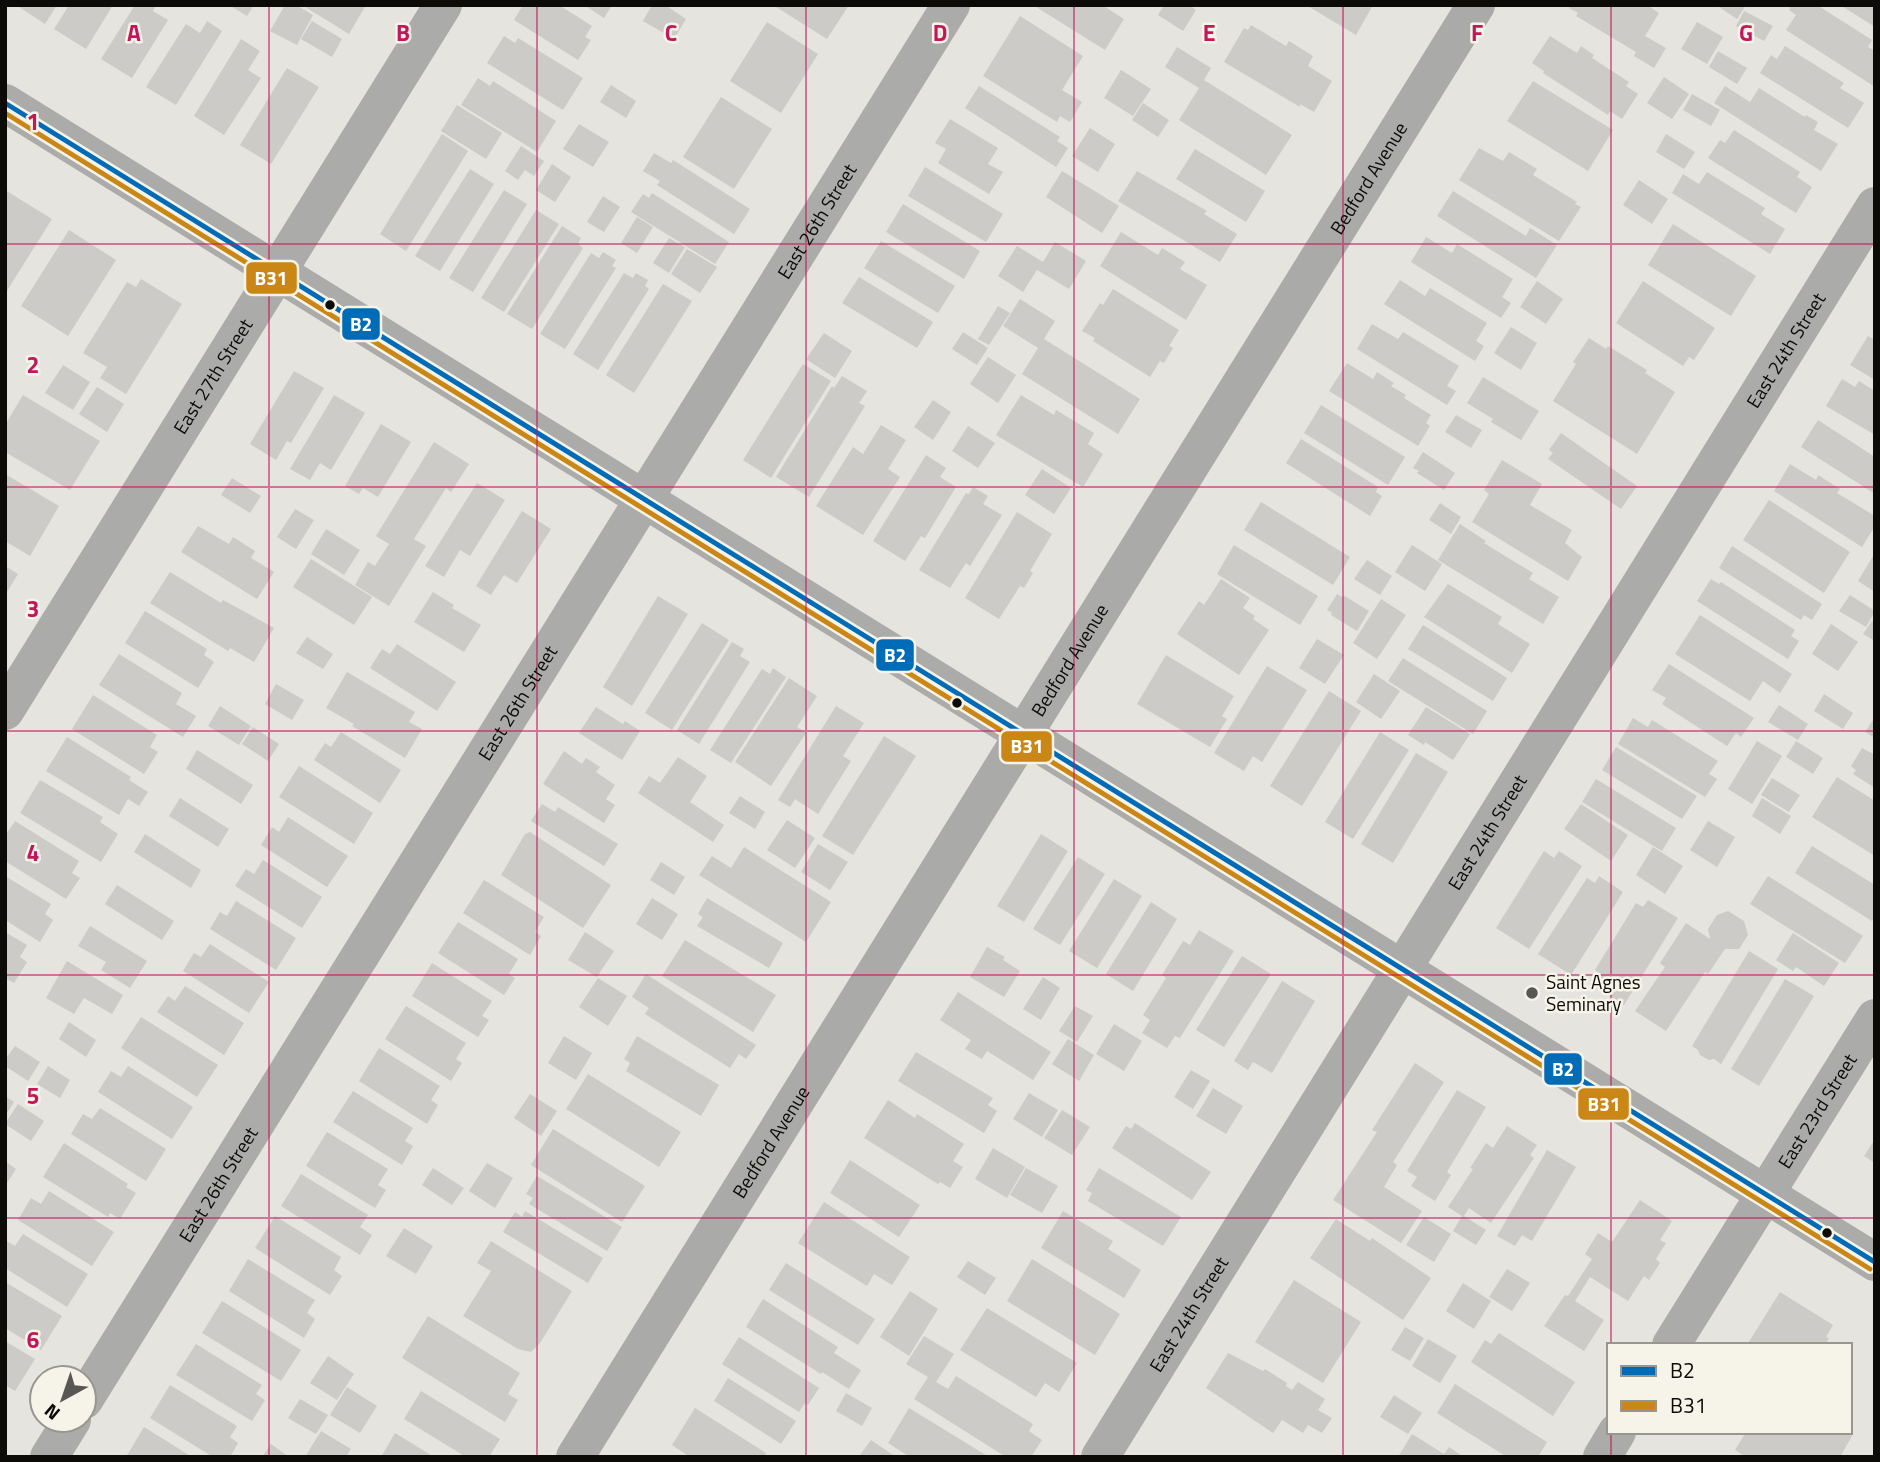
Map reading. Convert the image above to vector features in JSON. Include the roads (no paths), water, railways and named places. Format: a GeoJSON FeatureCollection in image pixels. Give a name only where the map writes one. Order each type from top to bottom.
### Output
{"type":"FeatureCollection","features":[{"type":"Feature","properties":{"kind":"main road","name":"Bedford Avenue"},"geometry":{"type":"LineString","coordinates":[[575,1457],[1476,5]]}},
{"type":"Feature","properties":{"kind":"street","name":"East 27th Street"},"geometry":{"type":"LineString","coordinates":[[5,711],[443,5]]}},
{"type":"Feature","properties":{"kind":"street","name":"East 26th Street"},"geometry":{"type":"LineString","coordinates":[[98,1378],[951,5]]}},
{"type":"Feature","properties":{"kind":"street"},"geometry":{"type":"LineString","coordinates":[[5,103],[1875,1262]]}},
{"type":"Feature","properties":{"kind":"street","name":"East 24th Street"},"geometry":{"type":"LineString","coordinates":[[1100,1457],[1875,206]]}},
{"type":"Feature","properties":{"kind":"street","name":"East 23rd Street"},"geometry":{"type":"LineString","coordinates":[[1672,1343],[1875,1018]]}},
{"type":"Feature","properties":{"kind":"street"},"geometry":{"type":"LineString","coordinates":[[49,1457],[63,1434]]}},
{"type":"Feature","properties":{"kind":"street"},"geometry":{"type":"LineString","coordinates":[[1602,1457],[1616,1434]]}},
{"type":"Feature","properties":{"kind":"place","name":"Saint Agnes Seminary"},"geometry":{"type":"Point","coordinates":[1532,993]}}]}
